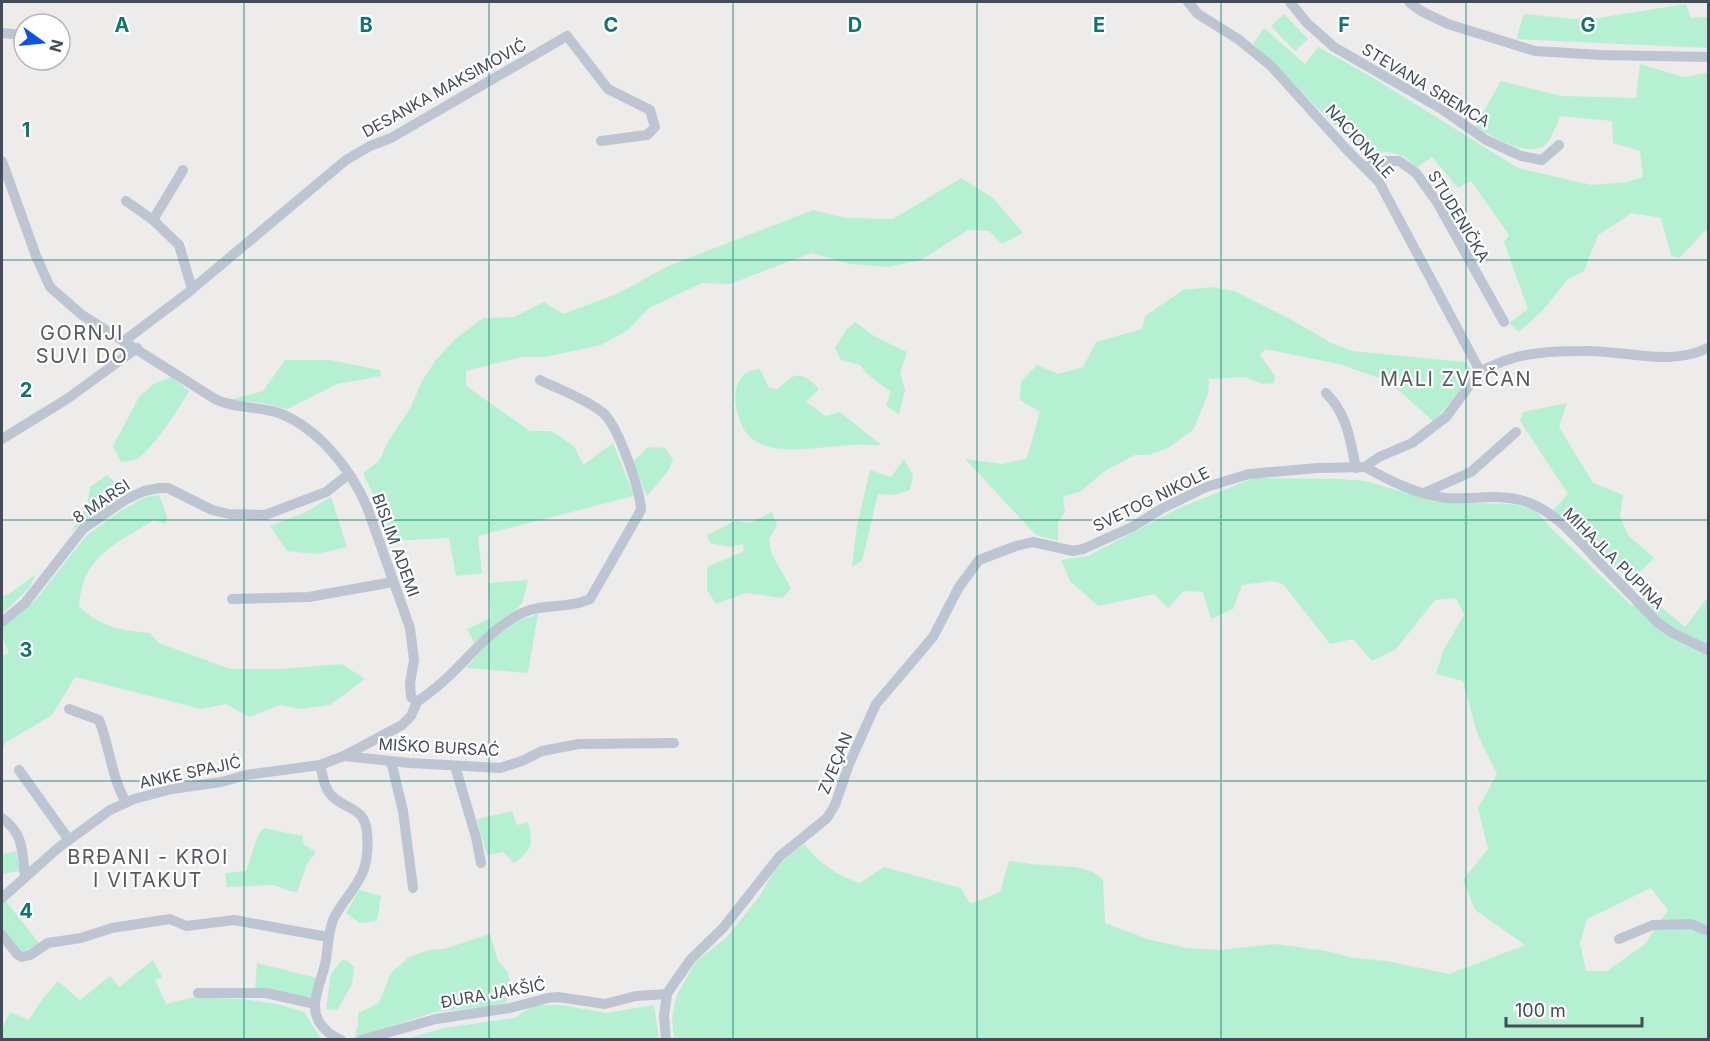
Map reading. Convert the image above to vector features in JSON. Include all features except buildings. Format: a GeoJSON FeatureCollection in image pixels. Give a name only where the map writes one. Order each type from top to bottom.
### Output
{"type":"FeatureCollection","features":[{"type":"Feature","properties":{"kind":"street","name":"NACIONALE"},"geometry":{"type":"LineString","coordinates":[[1188,2],[1198,14],[1238,39],[1271,66],[1379,182],[1480,371]]}},
{"type":"Feature","properties":{"kind":"street","name":"STEVANA SREMCA"},"geometry":{"type":"LineString","coordinates":[[1290,2],[1307,23],[1334,48],[1440,108],[1486,140],[1521,156],[1542,160],[1559,146]]}},
{"type":"Feature","properties":{"kind":"street"},"geometry":{"type":"LineString","coordinates":[[1409,2],[1448,24],[1535,51],[1708,57]]}},
{"type":"Feature","properties":{"kind":"street","name":"DESANKA MAKSIMOVIĆ"},"geometry":{"type":"LineString","coordinates":[[124,341],[192,289],[346,160],[370,146],[391,138],[567,36],[608,89],[650,110],[655,126],[647,135],[601,141]]}},
{"type":"Feature","properties":{"kind":"street","name":"STUDENIČKA"},"geometry":{"type":"LineString","coordinates":[[1365,166],[1385,160],[1399,162],[1416,173],[1437,202],[1504,322]]}},
{"type":"Feature","properties":{"kind":"street","name":"BISLIM ADEMI"},"geometry":{"type":"LineString","coordinates":[[2,161],[36,256],[50,287],[82,315],[225,404],[260,408],[298,423],[334,456],[349,474],[360,492],[410,628],[414,660],[410,683],[411,696],[417,702]]}},
{"type":"Feature","properties":{"kind":"street"},"geometry":{"type":"LineString","coordinates":[[153,220],[183,170]]}},
{"type":"Feature","properties":{"kind":"street"},"geometry":{"type":"LineString","coordinates":[[126,201],[153,220],[179,245],[192,289]]}},
{"type":"Feature","properties":{"kind":"street"},"geometry":{"type":"LineString","coordinates":[[2,439],[67,399],[137,348]]}},
{"type":"Feature","properties":{"kind":"street"},"geometry":{"type":"LineString","coordinates":[[1326,393],[1337,403],[1344,417],[1361,467],[1412,443],[1446,417],[1480,371],[1512,358],[1585,351],[1676,357],[1699,353],[1708,348]]}},
{"type":"Feature","properties":{"kind":"street"},"geometry":{"type":"LineString","coordinates":[[344,756],[402,725],[411,716],[417,702],[449,676],[492,633],[525,612],[578,605],[590,599],[640,510],[640,497],[629,465],[614,429],[604,413],[540,380]]}},
{"type":"Feature","properties":{"kind":"street"},"geometry":{"type":"LineString","coordinates":[[1424,493],[1471,472],[1516,432]]}},
{"type":"Feature","properties":{"kind":"street","name":"MIHAJLA PUPINA"},"geometry":{"type":"LineString","coordinates":[[1361,467],[1424,493],[1447,498],[1505,498],[1523,500],[1535,505],[1564,526],[1658,623],[1672,633],[1708,650]]}},
{"type":"Feature","properties":{"kind":"street","name":"SVETOG NIKOLE"},"geometry":{"type":"LineString","coordinates":[[1033,542],[1072,551],[1083,549],[1132,527],[1163,508],[1206,487],[1249,474],[1361,467]]}},
{"type":"Feature","properties":{"kind":"street","name":"8 MARSI"},"geometry":{"type":"LineString","coordinates":[[2,622],[30,596],[83,529],[125,500],[144,491],[168,488],[212,510],[229,514],[265,515],[326,492],[349,474]]}},
{"type":"Feature","properties":{"kind":"street","name":"ZVEÇAN"},"geometry":{"type":"LineString","coordinates":[[666,1040],[664,1016],[667,994],[691,959],[723,928],[779,856],[827,818],[835,806],[849,764],[876,704],[933,638],[959,587],[980,560],[1033,542]]}},
{"type":"Feature","properties":{"kind":"street"},"geometry":{"type":"LineString","coordinates":[[232,600],[309,597],[393,582]]}},
{"type":"Feature","properties":{"kind":"street"},"geometry":{"type":"LineString","coordinates":[[69,709],[99,720],[104,731],[118,788],[126,802]]}},
{"type":"Feature","properties":{"kind":"street","name":"MIŠKO BURSAĆ"},"geometry":{"type":"LineString","coordinates":[[344,756],[500,768],[542,751],[579,744],[674,743]]}},
{"type":"Feature","properties":{"kind":"street","name":"ANKE SPAJIĆ"},"geometry":{"type":"LineString","coordinates":[[2,898],[69,840],[110,810],[126,802],[172,789],[221,782],[246,775],[320,765],[344,756]]}},
{"type":"Feature","properties":{"kind":"street"},"geometry":{"type":"LineString","coordinates":[[391,761],[403,811],[413,888]]}},
{"type":"Feature","properties":{"kind":"street"},"geometry":{"type":"LineString","coordinates":[[320,765],[325,786],[330,794],[359,813],[366,821],[367,831],[368,846],[364,868],[343,902],[328,937],[326,958],[315,1004],[319,1022],[326,1031],[340,1040]]}},
{"type":"Feature","properties":{"kind":"street"},"geometry":{"type":"LineString","coordinates":[[455,765],[476,837],[481,863]]}},
{"type":"Feature","properties":{"kind":"street"},"geometry":{"type":"LineString","coordinates":[[19,771],[69,840]]}},
{"type":"Feature","properties":{"kind":"street"},"geometry":{"type":"LineString","coordinates":[[2,818],[16,830],[20,840],[25,876]]}},
{"type":"Feature","properties":{"kind":"street"},"geometry":{"type":"LineString","coordinates":[[2,935],[16,954],[22,957],[30,955],[48,943],[81,938],[112,928],[170,919],[186,926],[234,920],[328,937]]}},
{"type":"Feature","properties":{"kind":"street"},"geometry":{"type":"LineString","coordinates":[[1619,939],[1653,925],[1691,924],[1708,931]]}},
{"type":"Feature","properties":{"kind":"street"},"geometry":{"type":"LineString","coordinates":[[198,993],[266,993],[315,1004]]}},
{"type":"Feature","properties":{"kind":"street","name":"ÐURA JAKŠIĆ"},"geometry":{"type":"LineString","coordinates":[[362,1040],[436,1019],[510,1008],[548,998],[558,997],[605,1004],[636,996],[667,994]]}},
{"type":"Feature","properties":{"kind":"green space"},"geometry":{"type":"Polygon","coordinates":[[[1686,4],[1691,18],[1708,17],[1708,48],[1516,39],[1524,14],[1585,20],[1686,4]]]}},
{"type":"Feature","properties":{"kind":"green space"},"geometry":{"type":"Polygon","coordinates":[[[1284,14],[1308,39],[1295,51],[1271,26],[1284,14]]]}},
{"type":"Feature","properties":{"kind":"green space"},"geometry":{"type":"Polygon","coordinates":[[[1264,28],[1305,64],[1318,47],[1370,76],[1518,168],[1592,185],[1627,182],[1643,177],[1640,151],[1613,143],[1612,121],[1560,116],[1550,139],[1538,149],[1519,148],[1499,140],[1475,127],[1501,81],[1561,96],[1636,98],[1640,64],[1683,77],[1708,73],[1708,228],[1679,258],[1671,255],[1661,218],[1632,213],[1598,235],[1584,271],[1568,279],[1542,311],[1519,332],[1509,323],[1528,309],[1504,242],[1509,235],[1471,181],[1458,188],[1432,157],[1416,168],[1404,156],[1387,152],[1365,155],[1253,44],[1264,28]]]}},
{"type":"Feature","properties":{"kind":"green space"},"geometry":{"type":"Polygon","coordinates":[[[961,178],[993,198],[1023,233],[1002,244],[989,231],[968,230],[921,260],[888,267],[851,264],[811,253],[730,284],[702,283],[649,308],[628,330],[601,345],[545,357],[521,357],[466,371],[466,386],[530,431],[551,431],[574,446],[583,465],[613,443],[634,496],[478,536],[482,573],[456,576],[449,538],[390,541],[363,473],[379,461],[389,440],[410,409],[422,381],[436,360],[455,339],[483,318],[514,317],[544,302],[563,314],[619,293],[668,266],[813,210],[846,218],[893,219],[961,178]]]}},
{"type":"Feature","properties":{"kind":"green space"},"geometry":{"type":"Polygon","coordinates":[[[1212,287],[1235,291],[1331,343],[1352,351],[1465,362],[1471,369],[1469,378],[1434,422],[1388,381],[1339,364],[1265,349],[1260,355],[1275,376],[1274,383],[1263,384],[1245,377],[1209,379],[1208,394],[1193,430],[1168,448],[1149,455],[1135,455],[1106,470],[1081,491],[1063,497],[1065,512],[1058,523],[1058,541],[1036,535],[965,459],[1002,464],[1027,458],[1040,412],[1020,400],[1021,381],[1037,365],[1058,374],[1083,367],[1096,342],[1142,329],[1145,316],[1183,290],[1212,287]]]}},
{"type":"Feature","properties":{"kind":"green space"},"geometry":{"type":"Polygon","coordinates":[[[855,322],[874,336],[907,352],[900,373],[905,390],[899,414],[886,406],[891,392],[867,374],[860,365],[841,360],[835,348],[847,329],[855,322]]]}},
{"type":"Feature","properties":{"kind":"green space"},"geometry":{"type":"Polygon","coordinates":[[[285,360],[330,360],[380,370],[381,376],[337,384],[287,409],[263,403],[230,400],[263,391],[285,360]]]}},
{"type":"Feature","properties":{"kind":"green space"},"geometry":{"type":"Polygon","coordinates":[[[760,369],[769,388],[778,389],[794,376],[803,376],[808,379],[819,389],[806,402],[826,416],[840,412],[881,445],[781,449],[755,441],[745,432],[739,418],[735,395],[737,386],[744,375],[760,369]]]}},
{"type":"Feature","properties":{"kind":"green space"},"geometry":{"type":"Polygon","coordinates":[[[171,377],[189,391],[185,398],[165,428],[142,455],[135,460],[121,462],[113,446],[139,397],[153,384],[171,377]]]}},
{"type":"Feature","properties":{"kind":"green space"},"geometry":{"type":"Polygon","coordinates":[[[1567,403],[1559,427],[1593,483],[1623,495],[1620,516],[1628,535],[1654,558],[1631,581],[1553,510],[1568,494],[1520,421],[1523,412],[1567,403]]]}},
{"type":"Feature","properties":{"kind":"green space"},"geometry":{"type":"Polygon","coordinates":[[[648,447],[665,448],[673,460],[668,471],[647,496],[633,462],[648,447]]]}},
{"type":"Feature","properties":{"kind":"green space"},"geometry":{"type":"Polygon","coordinates":[[[904,459],[913,476],[910,490],[893,495],[878,494],[862,561],[852,566],[857,526],[870,470],[891,477],[904,459]]]}},
{"type":"Feature","properties":{"kind":"green space"},"geometry":{"type":"Polygon","coordinates":[[[107,475],[126,493],[71,532],[87,506],[90,487],[107,475]]]}},
{"type":"Feature","properties":{"kind":"green space"},"geometry":{"type":"Polygon","coordinates":[[[1254,478],[1365,481],[1433,502],[1513,504],[1535,510],[1632,606],[1646,594],[1685,627],[1708,597],[1708,1039],[674,1040],[672,1018],[676,997],[688,975],[698,960],[726,938],[759,897],[777,866],[804,844],[829,868],[860,883],[884,867],[961,888],[970,904],[1000,892],[1009,861],[1083,869],[1103,880],[1105,923],[1147,939],[1187,948],[1220,950],[1274,944],[1327,951],[1353,958],[1387,961],[1449,974],[1525,945],[1475,910],[1463,880],[1488,849],[1478,808],[1497,774],[1477,733],[1463,681],[1436,674],[1443,651],[1464,615],[1456,598],[1435,600],[1396,649],[1372,661],[1353,639],[1330,644],[1283,584],[1272,581],[1242,585],[1233,609],[1211,619],[1203,592],[1184,591],[1168,608],[1154,594],[1098,606],[1070,581],[1061,560],[1088,556],[1179,508],[1254,478]],[[1651,888],[1587,919],[1580,943],[1586,971],[1607,971],[1645,944],[1668,910],[1651,888]]]}},
{"type":"Feature","properties":{"kind":"green space"},"geometry":{"type":"Polygon","coordinates":[[[159,495],[167,516],[166,524],[154,520],[103,553],[86,575],[79,607],[104,624],[150,633],[159,643],[230,669],[280,669],[342,664],[365,679],[330,705],[300,709],[280,705],[249,717],[226,704],[201,709],[75,677],[52,715],[5,743],[2,753],[2,656],[9,653],[2,637],[2,624],[35,601],[86,536],[122,510],[146,497],[159,495]]]}},
{"type":"Feature","properties":{"kind":"green space"},"geometry":{"type":"Polygon","coordinates":[[[331,497],[347,547],[316,554],[287,551],[270,526],[306,512],[331,497]]]}},
{"type":"Feature","properties":{"kind":"green space"},"geometry":{"type":"Polygon","coordinates":[[[772,512],[777,525],[769,539],[772,555],[791,588],[783,598],[745,593],[716,604],[707,590],[707,567],[744,551],[743,544],[730,547],[710,543],[707,535],[735,521],[750,523],[772,512]]]}},
{"type":"Feature","properties":{"kind":"green space"},"geometry":{"type":"Polygon","coordinates":[[[36,574],[29,588],[2,614],[2,597],[36,574]]]}},
{"type":"Feature","properties":{"kind":"green space"},"geometry":{"type":"Polygon","coordinates":[[[528,580],[523,601],[517,609],[474,643],[467,629],[491,618],[488,583],[528,580]]]}},
{"type":"Feature","properties":{"kind":"green space"},"geometry":{"type":"Polygon","coordinates":[[[538,614],[528,673],[466,668],[493,638],[516,622],[538,614]]]}},
{"type":"Feature","properties":{"kind":"green space"},"geometry":{"type":"Polygon","coordinates":[[[512,811],[517,825],[528,822],[531,836],[528,850],[514,863],[503,852],[487,855],[477,819],[512,811]]]}},
{"type":"Feature","properties":{"kind":"green space"},"geometry":{"type":"Polygon","coordinates":[[[264,828],[302,836],[304,845],[316,852],[307,864],[297,892],[273,885],[227,887],[225,873],[246,871],[258,835],[264,828]]]}},
{"type":"Feature","properties":{"kind":"green space"},"geometry":{"type":"Polygon","coordinates":[[[16,851],[20,871],[2,874],[2,854],[16,851]]]}},
{"type":"Feature","properties":{"kind":"green space"},"geometry":{"type":"Polygon","coordinates":[[[359,890],[381,896],[377,921],[360,923],[346,913],[359,890]]]}},
{"type":"Feature","properties":{"kind":"green space"},"geometry":{"type":"Polygon","coordinates":[[[5,900],[39,943],[24,952],[11,942],[4,932],[2,904],[5,900]]]}},
{"type":"Feature","properties":{"kind":"green space"},"geometry":{"type":"Polygon","coordinates":[[[490,934],[498,961],[508,972],[510,982],[507,1002],[493,1006],[435,1012],[354,1038],[358,1026],[358,1013],[379,1003],[391,973],[408,958],[428,950],[444,949],[490,934]]]}},
{"type":"Feature","properties":{"kind":"green space"},"geometry":{"type":"Polygon","coordinates":[[[153,960],[162,977],[155,980],[166,1004],[194,997],[241,999],[277,1004],[304,1012],[321,1039],[2,1040],[2,1029],[10,1012],[29,1020],[43,998],[58,981],[80,1000],[110,976],[119,987],[153,960]]]}},
{"type":"Feature","properties":{"kind":"green space"},"geometry":{"type":"Polygon","coordinates":[[[342,960],[348,961],[354,967],[352,984],[337,1010],[326,1009],[331,974],[342,960]]]}},
{"type":"Feature","properties":{"kind":"green space"},"geometry":{"type":"Polygon","coordinates":[[[257,963],[317,978],[311,998],[255,990],[257,963]]]}},
{"type":"Feature","properties":{"kind":"green space"},"geometry":{"type":"Polygon","coordinates":[[[535,1005],[561,1005],[607,1013],[654,1005],[659,1040],[402,1040],[444,1028],[514,1018],[535,1005]]]}},
{"type":"Feature","properties":{"kind":"district","name":"GORNJI SUVI DO"},"geometry":{"type":"Point","coordinates":[82,344]}},
{"type":"Feature","properties":{"kind":"district","name":"MALI ZVEČAN"},"geometry":{"type":"Point","coordinates":[1456,379]}},
{"type":"Feature","properties":{"kind":"district","name":"BRĐANI - KROI I VITAKUT"},"geometry":{"type":"Point","coordinates":[148,868]}}]}
